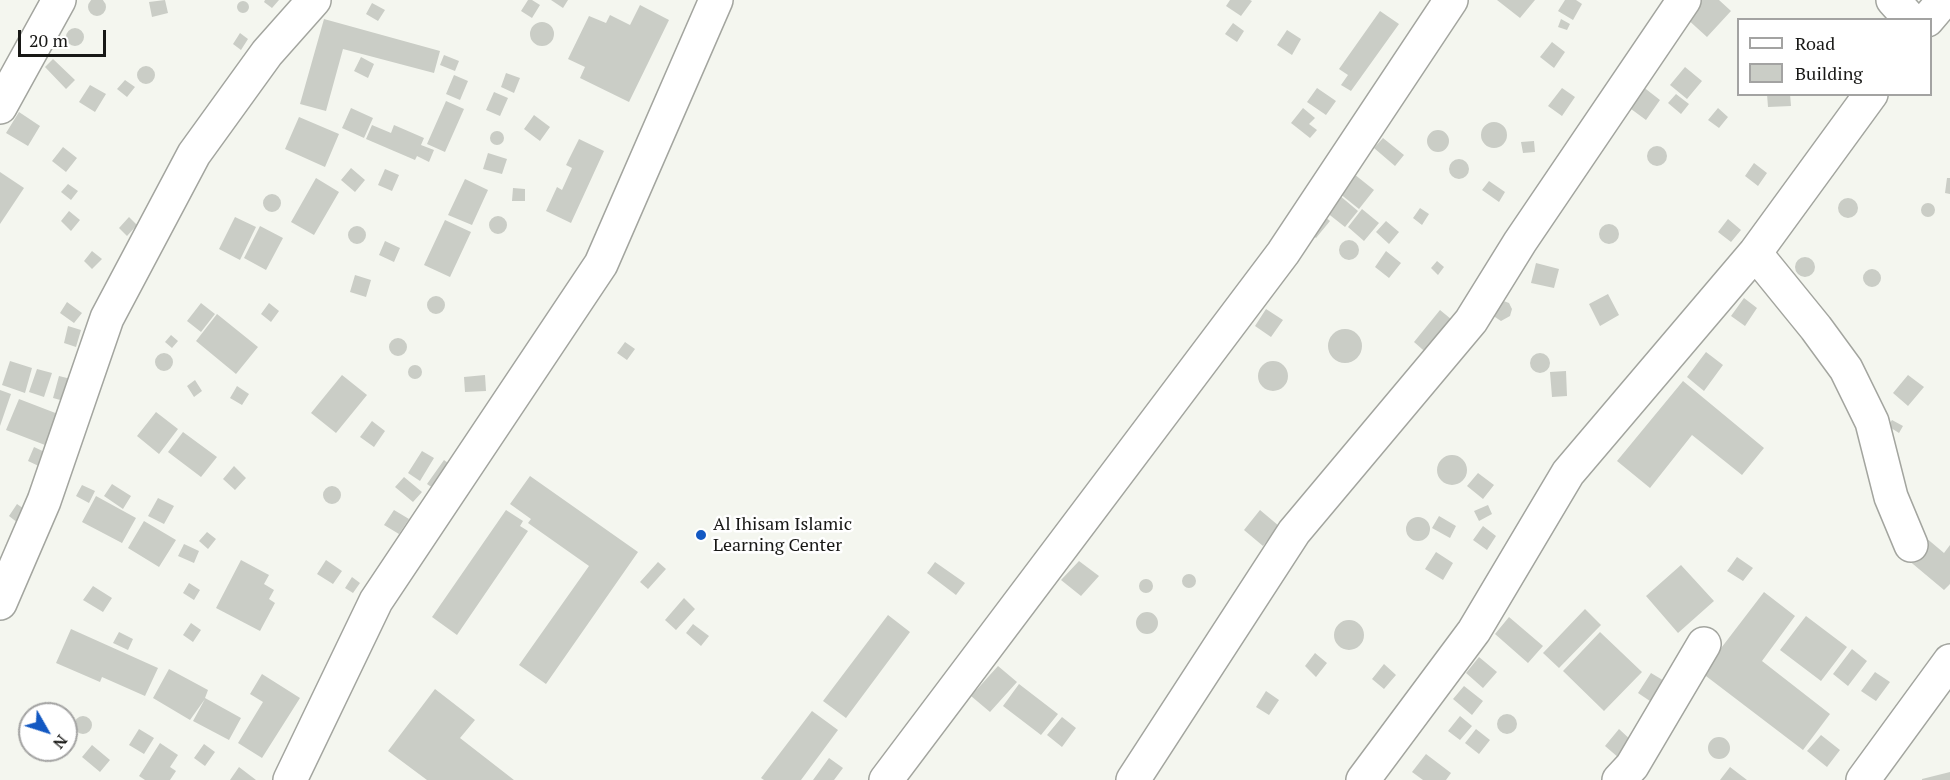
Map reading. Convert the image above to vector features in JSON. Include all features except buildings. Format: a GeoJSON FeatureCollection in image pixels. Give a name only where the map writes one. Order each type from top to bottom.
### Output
{"type":"FeatureCollection","features":[{"type":"Feature","properties":{"kind":"street"},"geometry":{"type":"LineString","coordinates":[[0,107],[59,0]]}},
{"type":"Feature","properties":{"kind":"street"},"geometry":{"type":"LineString","coordinates":[[0,603],[44,501],[107,318],[194,154],[267,53],[314,0]]}},
{"type":"Feature","properties":{"kind":"street"},"geometry":{"type":"LineString","coordinates":[[290,780],[376,601],[601,264],[716,0]]}},
{"type":"Feature","properties":{"kind":"street"},"geometry":{"type":"LineString","coordinates":[[886,780],[1283,253],[1451,0]]}},
{"type":"Feature","properties":{"kind":"street"},"geometry":{"type":"LineString","coordinates":[[1133,780],[1294,532],[1471,321],[1520,242],[1684,0]]}},
{"type":"Feature","properties":{"kind":"street"},"geometry":{"type":"LineString","coordinates":[[1893,0],[1909,18]]}},
{"type":"Feature","properties":{"kind":"street"},"geometry":{"type":"LineString","coordinates":[[1929,18],[1944,0]]}},
{"type":"Feature","properties":{"kind":"street"},"geometry":{"type":"LineString","coordinates":[[1363,780],[1474,631],[1568,473],[1755,253],[1870,96]]}},
{"type":"Feature","properties":{"kind":"street"},"geometry":{"type":"LineString","coordinates":[[1755,253],[1846,369],[1872,422],[1891,497],[1911,545]]}},
{"type":"Feature","properties":{"kind":"street"},"geometry":{"type":"LineString","coordinates":[[1619,780],[1632,766],[1704,644]]}},
{"type":"Feature","properties":{"kind":"street"},"geometry":{"type":"LineString","coordinates":[[1863,780],[1950,661]]}},
{"type":"Feature","properties":{"kind":"place","name":"Al Ihisam Islamic Learning Center"},"geometry":{"type":"Point","coordinates":[701,535]}}]}
